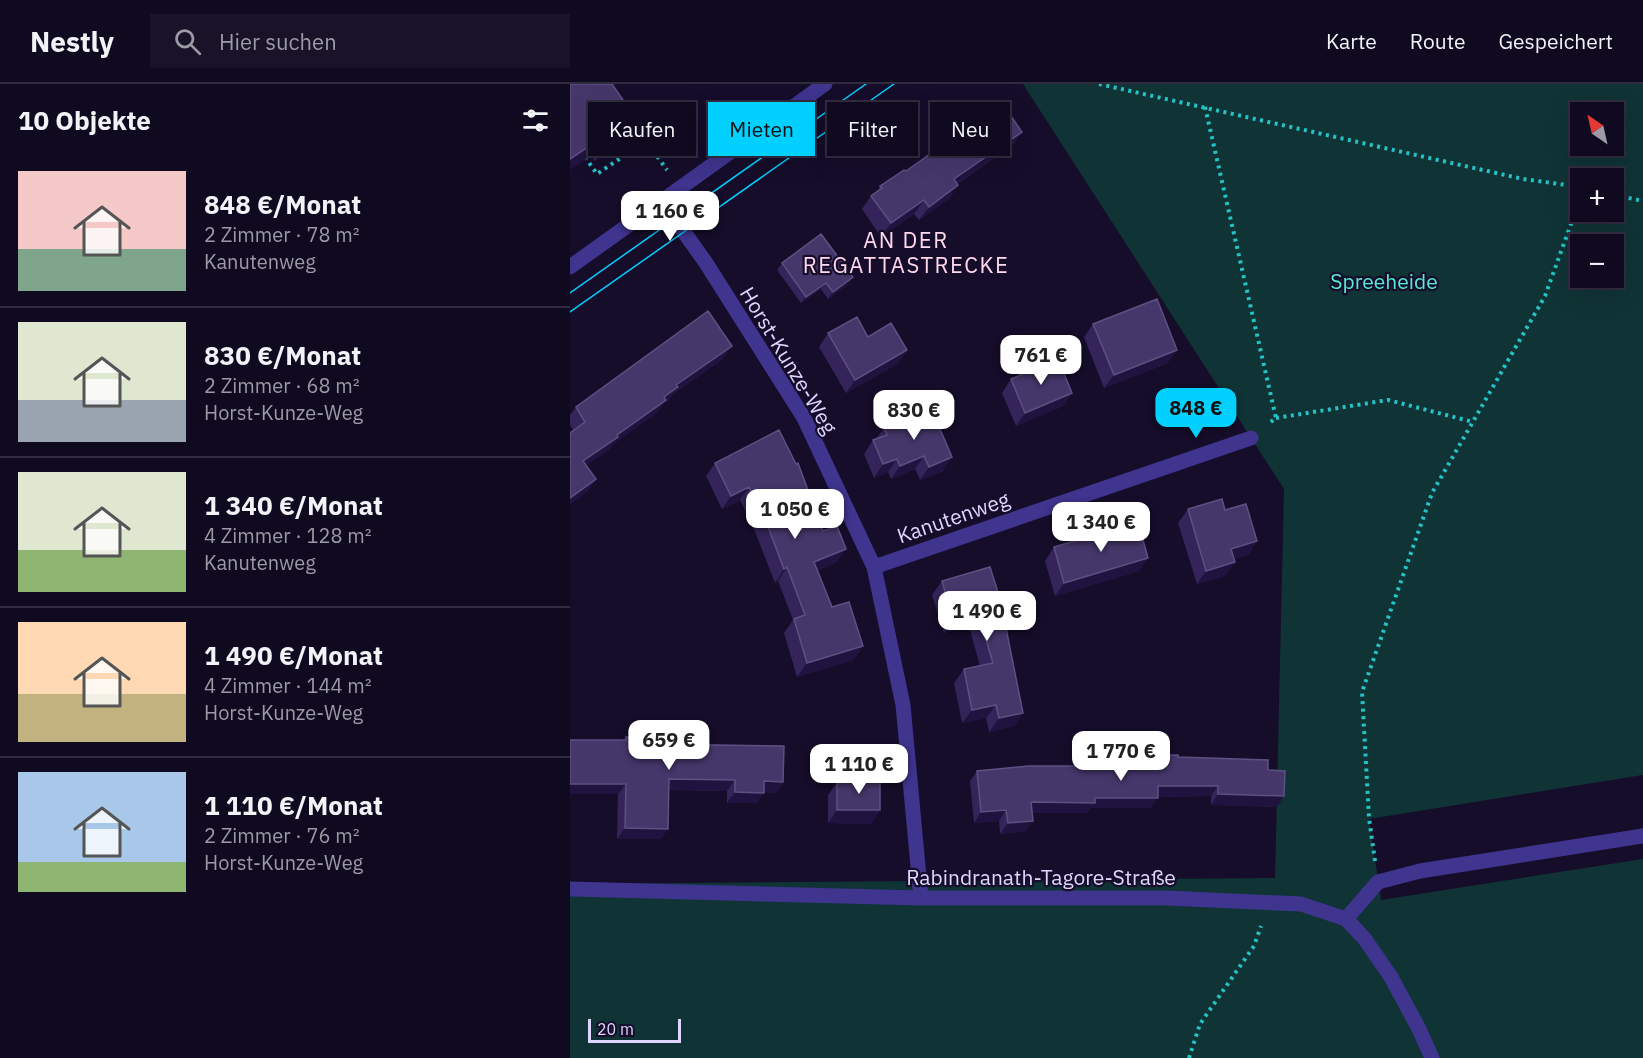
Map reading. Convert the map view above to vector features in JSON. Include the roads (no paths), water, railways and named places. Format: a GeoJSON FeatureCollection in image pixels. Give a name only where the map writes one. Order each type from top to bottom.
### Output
{"type":"FeatureCollection","features":[{"type":"Feature","properties":{"kind":"street"},"geometry":{"type":"LineString","coordinates":[[570,267],[825,84]]}},
{"type":"Feature","properties":{"kind":"street","name":"Horst-Kunze-Weg"},"geometry":{"type":"LineString","coordinates":[[662,201],[706,263],[804,418],[874,567],[903,705],[921,898]]}},
{"type":"Feature","properties":{"kind":"street","name":"Kanutenweg"},"geometry":{"type":"LineString","coordinates":[[874,567],[1251,438]]}},
{"type":"Feature","properties":{"kind":"street"},"geometry":{"type":"LineString","coordinates":[[1346,919],[1378,882],[1420,871],[1643,836]]}},
{"type":"Feature","properties":{"kind":"street","name":"Rabindranath-Tagore-Straße"},"geometry":{"type":"LineString","coordinates":[[570,889],[921,898],[1166,898],[1301,904],[1346,919],[1364,938],[1391,977],[1432,1058]]}},
{"type":"Feature","properties":{"kind":"tram line"},"geometry":{"type":"LineString","coordinates":[[570,293],[866,84]]}},
{"type":"Feature","properties":{"kind":"tram line"},"geometry":{"type":"LineString","coordinates":[[570,312],[894,84]]}},
{"type":"Feature","properties":{"kind":"district","name":"AN DER REGATTASTRECKE"},"geometry":{"type":"Point","coordinates":[906,252]}},
{"type":"Feature","properties":{"kind":"park label","name":"Spreeheide"},"geometry":{"type":"Point","coordinates":[1384,281]}}]}
